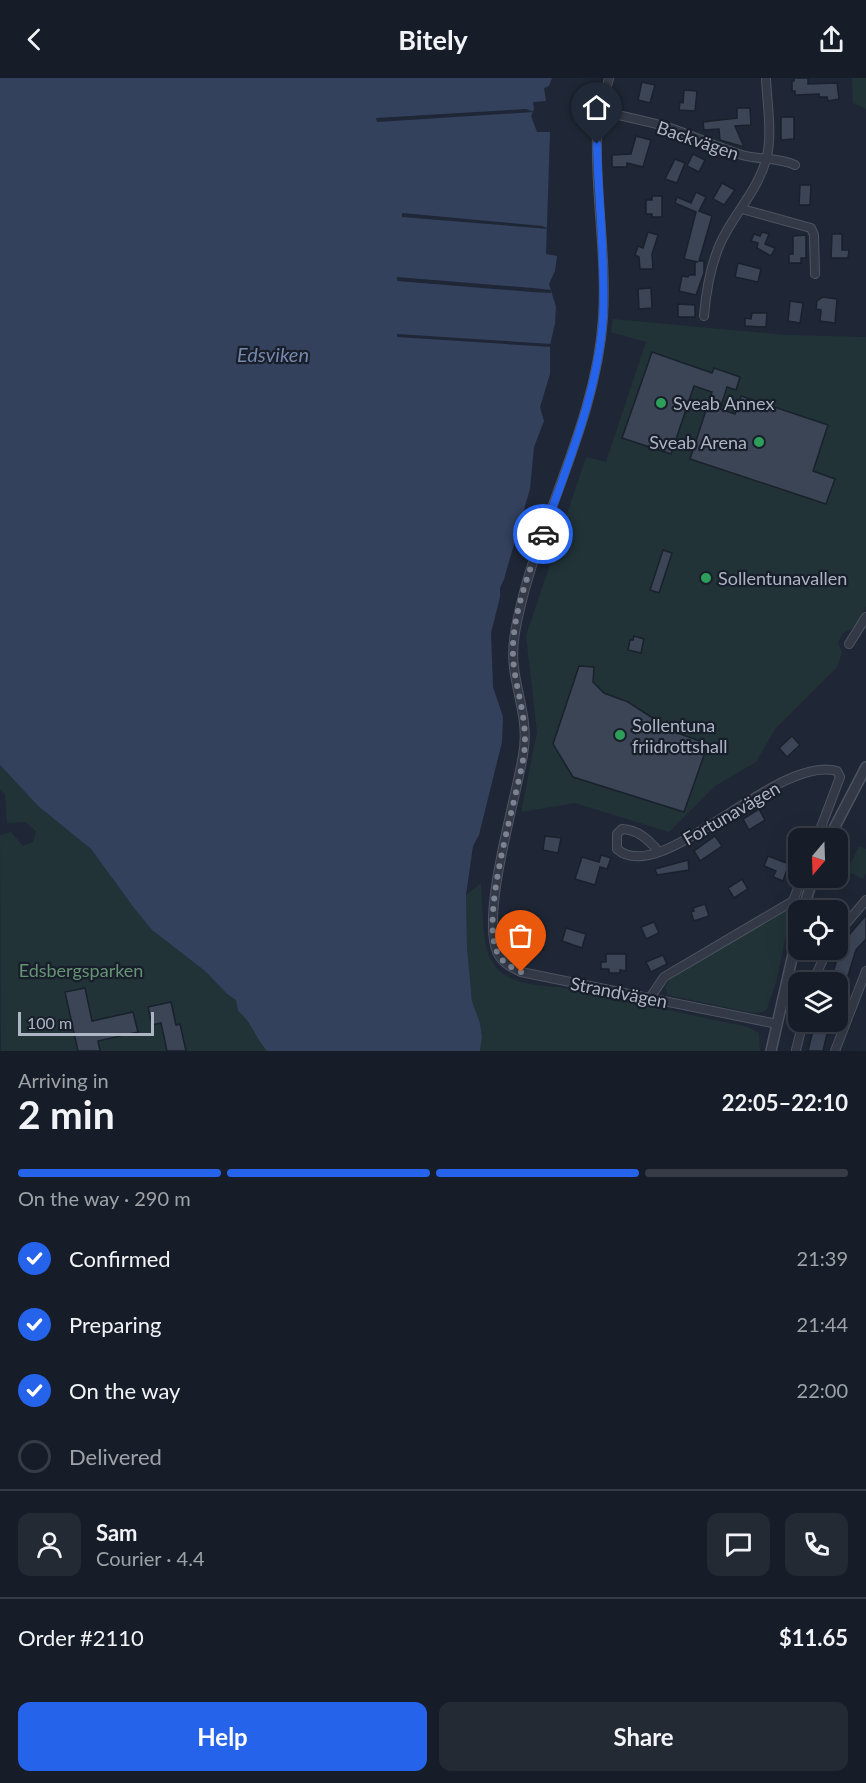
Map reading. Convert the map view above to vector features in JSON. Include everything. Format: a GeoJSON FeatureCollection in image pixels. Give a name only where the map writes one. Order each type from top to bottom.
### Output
{"type":"FeatureCollection","features":[{"type":"Feature","properties":{"kind":"street","name":"Strandvägen"},"geometry":{"type":"LineString","coordinates":[[609,78],[597,130],[603,270],[600,343],[585,410],[533,562],[516,625],[513,667],[525,726],[524,753],[499,874],[494,936],[497,952],[506,965],[521,972],[777,1024]]}},
{"type":"Feature","properties":{"kind":"street"},"geometry":{"type":"LineString","coordinates":[[704,316],[711,270],[720,244],[742,209],[766,160],[769,143],[766,78]]}},
{"type":"Feature","properties":{"kind":"street","name":"Backvägen"},"geometry":{"type":"LineString","coordinates":[[601,111],[674,129],[708,144],[766,160],[785,160],[795,165]]}},
{"type":"Feature","properties":{"kind":"street"},"geometry":{"type":"LineString","coordinates":[[742,209],[811,228],[814,235],[815,274]]}},
{"type":"Feature","properties":{"kind":"street"},"geometry":{"type":"LineString","coordinates":[[849,644],[866,617]]}},
{"type":"Feature","properties":{"kind":"street","name":"Fortunavägen"},"geometry":{"type":"LineString","coordinates":[[658,851],[639,833],[622,829],[616,834],[617,849],[627,856],[642,857],[658,851],[703,831],[763,792],[825,767],[837,771],[840,777],[820,828]]}},
{"type":"Feature","properties":{"kind":"street"},"geometry":{"type":"LineString","coordinates":[[834,828],[866,767]]}},
{"type":"Feature","properties":{"kind":"street"},"geometry":{"type":"LineString","coordinates":[[650,998],[664,977],[793,901],[798,888]]}},
{"type":"Feature","properties":{"kind":"street"},"geometry":{"type":"LineString","coordinates":[[848,921],[866,900]]}},
{"type":"Feature","properties":{"kind":"street"},"geometry":{"type":"LineString","coordinates":[[771,1051],[792,960]]}},
{"type":"Feature","properties":{"kind":"street"},"geometry":{"type":"LineString","coordinates":[[835,1051],[866,971]]}},
{"type":"Feature","properties":{"kind":"street"},"geometry":{"type":"LineString","coordinates":[[796,1050],[800,1032]]}},
{"type":"Feature","properties":{"kind":"green space"},"geometry":{"type":"Polygon","coordinates":[[[852,78],[866,78],[866,109],[853,103],[852,78]]]}},
{"type":"Feature","properties":{"kind":"green space","name":"Sollentunavallen"},"geometry":{"type":"Polygon","coordinates":[[[613,319],[787,335],[866,337],[866,607],[855,627],[843,633],[838,642],[842,653],[837,667],[775,729],[756,762],[715,786],[669,832],[575,803],[521,812],[537,732],[526,636],[586,457],[606,462],[646,342],[611,332],[613,319]]]}},
{"type":"Feature","properties":{"kind":"green space","name":"Edsbergsparken"},"geometry":{"type":"Polygon","coordinates":[[[0,765],[38,806],[91,849],[152,930],[205,971],[236,1000],[238,1011],[247,1020],[267,1051],[1,1051],[0,835],[11,832],[23,846],[33,842],[36,831],[25,822],[7,823],[5,794],[0,789],[0,765]]]}},
{"type":"Feature","properties":{"kind":"green space"},"geometry":{"type":"Polygon","coordinates":[[[859,846],[866,849],[866,873],[863,879],[848,872],[859,846]]]}},
{"type":"Feature","properties":{"kind":"green space"},"geometry":{"type":"Polygon","coordinates":[[[481,883],[486,945],[499,971],[513,979],[532,984],[559,987],[748,1027],[759,1033],[760,1051],[480,1051],[482,1037],[480,1023],[472,1001],[467,948],[466,895],[481,883]]]}},
{"type":"Feature","properties":{"kind":"green space"},"geometry":{"type":"Polygon","coordinates":[[[786,910],[788,912],[788,925],[777,979],[767,1009],[763,1012],[753,1013],[668,995],[665,986],[671,977],[786,910]]]}},
{"type":"Feature","properties":{"kind":"water","name":"Edsviken"},"geometry":{"type":"Polygon","coordinates":[[[0,78],[552,78],[549,86],[544,88],[546,101],[533,102],[534,109],[531,116],[537,132],[550,132],[546,254],[557,256],[555,271],[549,284],[556,307],[550,345],[550,374],[540,407],[544,421],[534,447],[530,489],[500,588],[491,633],[493,687],[503,717],[502,742],[479,835],[473,846],[466,895],[467,948],[472,1001],[480,1023],[482,1037],[480,1051],[267,1051],[247,1020],[238,1011],[236,1000],[205,971],[152,930],[91,849],[38,806],[0,765],[0,78]]]}},
{"type":"Feature","properties":{"kind":"pier"},"geometry":{"type":"Polygon","coordinates":[[[526,109],[534,112],[377,122],[376,118],[526,109]]]}},
{"type":"Feature","properties":{"kind":"pier"},"geometry":{"type":"Polygon","coordinates":[[[402,213],[542,226],[549,229],[402,217],[402,213]]]}},
{"type":"Feature","properties":{"kind":"pier"},"geometry":{"type":"Polygon","coordinates":[[[397,277],[533,288],[551,290],[551,293],[397,281],[397,277]]]}},
{"type":"Feature","properties":{"kind":"pier"},"geometry":{"type":"Polygon","coordinates":[[[397,334],[551,344],[551,347],[397,337],[397,334]]]}},
{"type":"Feature","properties":{"kind":"building"},"geometry":{"type":"Polygon","coordinates":[[[794,78],[808,78],[808,84],[837,83],[839,99],[828,101],[827,97],[819,97],[819,94],[795,95],[795,91],[792,91],[794,78]]]}},
{"type":"Feature","properties":{"kind":"building"},"geometry":{"type":"Polygon","coordinates":[[[642,82],[655,85],[650,103],[638,100],[642,82]]]}},
{"type":"Feature","properties":{"kind":"building"},"geometry":{"type":"Polygon","coordinates":[[[684,90],[697,91],[695,111],[679,110],[680,102],[683,103],[684,90]]]}},
{"type":"Feature","properties":{"kind":"building"},"geometry":{"type":"Polygon","coordinates":[[[737,108],[750,108],[751,125],[735,126],[744,147],[720,140],[719,129],[704,130],[703,122],[737,118],[737,108]]]}},
{"type":"Feature","properties":{"kind":"building"},"geometry":{"type":"Polygon","coordinates":[[[781,117],[794,117],[794,139],[781,140],[781,117]]]}},
{"type":"Feature","properties":{"kind":"building"},"geometry":{"type":"Polygon","coordinates":[[[636,136],[651,140],[643,167],[627,163],[627,167],[612,167],[612,155],[631,154],[636,136]]]}},
{"type":"Feature","properties":{"kind":"building"},"geometry":{"type":"Polygon","coordinates":[[[693,154],[705,160],[699,172],[687,166],[693,154]]]}},
{"type":"Feature","properties":{"kind":"building"},"geometry":{"type":"Polygon","coordinates":[[[675,159],[685,163],[677,183],[665,179],[675,159]]]}},
{"type":"Feature","properties":{"kind":"building"},"geometry":{"type":"Polygon","coordinates":[[[722,183],[735,190],[724,205],[713,199],[722,183]]]}},
{"type":"Feature","properties":{"kind":"building"},"geometry":{"type":"Polygon","coordinates":[[[800,185],[811,185],[810,205],[799,205],[800,185]]]}},
{"type":"Feature","properties":{"kind":"building"},"geometry":{"type":"Polygon","coordinates":[[[696,192],[706,197],[699,211],[712,216],[699,261],[704,261],[704,273],[696,295],[679,291],[682,276],[695,275],[695,262],[698,262],[684,259],[696,212],[675,203],[677,197],[691,203],[696,192]]]}},
{"type":"Feature","properties":{"kind":"building"},"geometry":{"type":"Polygon","coordinates":[[[652,196],[662,196],[662,217],[652,217],[652,214],[646,214],[646,200],[652,200],[652,196]]]}},
{"type":"Feature","properties":{"kind":"building"},"geometry":{"type":"Polygon","coordinates":[[[648,232],[658,235],[652,254],[653,269],[640,269],[639,257],[635,255],[638,246],[643,248],[648,232]]]}},
{"type":"Feature","properties":{"kind":"building"},"geometry":{"type":"Polygon","coordinates":[[[762,232],[769,234],[765,244],[775,248],[771,256],[757,248],[758,243],[751,241],[754,234],[760,236],[762,232]]]}},
{"type":"Feature","properties":{"kind":"building"},"geometry":{"type":"Polygon","coordinates":[[[832,234],[842,234],[842,250],[849,250],[848,258],[831,258],[832,234]]]}},
{"type":"Feature","properties":{"kind":"building"},"geometry":{"type":"Polygon","coordinates":[[[806,235],[806,258],[801,258],[801,263],[789,263],[789,254],[793,254],[793,236],[806,235]]]}},
{"type":"Feature","properties":{"kind":"building"},"geometry":{"type":"Polygon","coordinates":[[[738,263],[761,269],[758,282],[735,277],[738,263]]]}},
{"type":"Feature","properties":{"kind":"building"},"geometry":{"type":"Polygon","coordinates":[[[651,288],[652,308],[639,309],[638,289],[651,288]]]}},
{"type":"Feature","properties":{"kind":"building"},"geometry":{"type":"Polygon","coordinates":[[[823,297],[837,299],[835,323],[820,321],[821,310],[816,309],[817,301],[823,297]]]}},
{"type":"Feature","properties":{"kind":"building"},"geometry":{"type":"Polygon","coordinates":[[[790,301],[803,303],[800,323],[788,321],[790,301]]]}},
{"type":"Feature","properties":{"kind":"building"},"geometry":{"type":"Polygon","coordinates":[[[678,304],[695,305],[695,317],[678,317],[678,304]]]}},
{"type":"Feature","properties":{"kind":"building"},"geometry":{"type":"Polygon","coordinates":[[[752,313],[767,313],[766,327],[745,326],[745,318],[751,319],[752,313]]]}},
{"type":"Feature","properties":{"kind":"building","name":"Sveab Arena"},"geometry":{"type":"Polygon","coordinates":[[[652,352],[712,373],[714,368],[740,377],[736,390],[727,387],[720,409],[735,414],[741,396],[828,425],[813,471],[835,479],[826,504],[690,459],[712,392],[694,386],[671,454],[622,438],[652,352]]]}},
{"type":"Feature","properties":{"kind":"building"},"geometry":{"type":"Polygon","coordinates":[[[663,550],[672,553],[659,593],[650,590],[663,550]]]}},
{"type":"Feature","properties":{"kind":"building"},"geometry":{"type":"Polygon","coordinates":[[[634,636],[644,639],[641,653],[628,650],[630,640],[633,640],[634,636]]]}},
{"type":"Feature","properties":{"kind":"building","name":"Sollentuna friidrottshall"},"geometry":{"type":"Polygon","coordinates":[[[579,666],[594,667],[593,682],[604,693],[628,702],[662,724],[661,727],[708,744],[684,812],[573,777],[553,744],[579,666]]]}},
{"type":"Feature","properties":{"kind":"building"},"geometry":{"type":"Polygon","coordinates":[[[792,736],[800,745],[787,757],[779,748],[792,736]]]}},
{"type":"Feature","properties":{"kind":"building"},"geometry":{"type":"Polygon","coordinates":[[[759,809],[765,820],[749,830],[743,819],[759,809]]]}},
{"type":"Feature","properties":{"kind":"building"},"geometry":{"type":"Polygon","coordinates":[[[545,836],[561,838],[558,853],[543,850],[545,836]]]}},
{"type":"Feature","properties":{"kind":"building"},"geometry":{"type":"Polygon","coordinates":[[[715,836],[722,846],[700,861],[694,851],[715,836]]]}},
{"type":"Feature","properties":{"kind":"building"},"geometry":{"type":"Polygon","coordinates":[[[601,855],[611,858],[607,869],[600,867],[595,885],[575,879],[582,857],[599,862],[601,855]]]}},
{"type":"Feature","properties":{"kind":"building"},"geometry":{"type":"Polygon","coordinates":[[[768,856],[788,864],[783,881],[773,877],[776,871],[764,866],[768,856]]]}},
{"type":"Feature","properties":{"kind":"building"},"geometry":{"type":"Polygon","coordinates":[[[688,860],[689,870],[657,875],[655,869],[688,860]]]}},
{"type":"Feature","properties":{"kind":"building"},"geometry":{"type":"Polygon","coordinates":[[[742,879],[748,889],[734,898],[728,888],[742,879]]]}},
{"type":"Feature","properties":{"kind":"building"},"geometry":{"type":"Polygon","coordinates":[[[705,904],[709,916],[694,921],[691,912],[694,911],[693,908],[705,904]]]}},
{"type":"Feature","properties":{"kind":"building"},"geometry":{"type":"Polygon","coordinates":[[[866,915],[866,939],[856,950],[848,976],[848,972],[833,972],[837,960],[848,960],[848,936],[866,915]]]}},
{"type":"Feature","properties":{"kind":"building"},"geometry":{"type":"Polygon","coordinates":[[[654,922],[659,933],[646,939],[641,927],[654,922]]]}},
{"type":"Feature","properties":{"kind":"building"},"geometry":{"type":"Polygon","coordinates":[[[566,928],[586,934],[582,948],[562,941],[566,928]]]}},
{"type":"Feature","properties":{"kind":"building"},"geometry":{"type":"Polygon","coordinates":[[[543,932],[543,950],[530,950],[530,933],[543,932]]]}},
{"type":"Feature","properties":{"kind":"building"},"geometry":{"type":"Polygon","coordinates":[[[606,954],[626,954],[626,971],[609,973],[609,969],[601,969],[601,962],[606,962],[606,954]]]}},
{"type":"Feature","properties":{"kind":"building"},"geometry":{"type":"Polygon","coordinates":[[[663,955],[667,964],[651,972],[646,962],[663,955]]]}},
{"type":"Feature","properties":{"kind":"building"},"geometry":{"type":"Polygon","coordinates":[[[85,988],[92,1021],[133,1012],[138,1032],[98,1041],[100,1051],[78,1051],[65,992],[85,988]]]}},
{"type":"Feature","properties":{"kind":"building"},"geometry":{"type":"Polygon","coordinates":[[[171,1002],[176,1025],[180,1024],[186,1051],[167,1051],[161,1023],[152,1025],[148,1007],[171,1002]]]}},
{"type":"Feature","properties":{"kind":"building"},"geometry":{"type":"Polygon","coordinates":[[[813,1032],[831,1032],[827,1034],[823,1051],[808,1051],[813,1032]]]}},
{"type":"Feature","properties":{"kind":"way so far"},"geometry":{"type":"LineString","coordinates":[[521,972],[506,965],[497,952],[494,936],[494,909],[505,838],[524,753],[525,726],[513,667],[516,625],[543,534]]}},
{"type":"Feature","properties":{"kind":"place","name":"Sveab Annex"},"geometry":{"type":"Point","coordinates":[661,403]}},
{"type":"Feature","properties":{"kind":"place","name":"Sveab Arena"},"geometry":{"type":"Point","coordinates":[759,442]}},
{"type":"Feature","properties":{"kind":"place","name":"Sollentunavallen"},"geometry":{"type":"Point","coordinates":[706,578]}},
{"type":"Feature","properties":{"kind":"place","name":"Sollentuna friidrottshall"},"geometry":{"type":"Point","coordinates":[620,735]}},
{"type":"Feature","properties":{"kind":"route"},"geometry":{"type":"LineString","coordinates":[[543,534],[584,415],[600,343],[603,318],[603,260],[597,144]]}}]}
